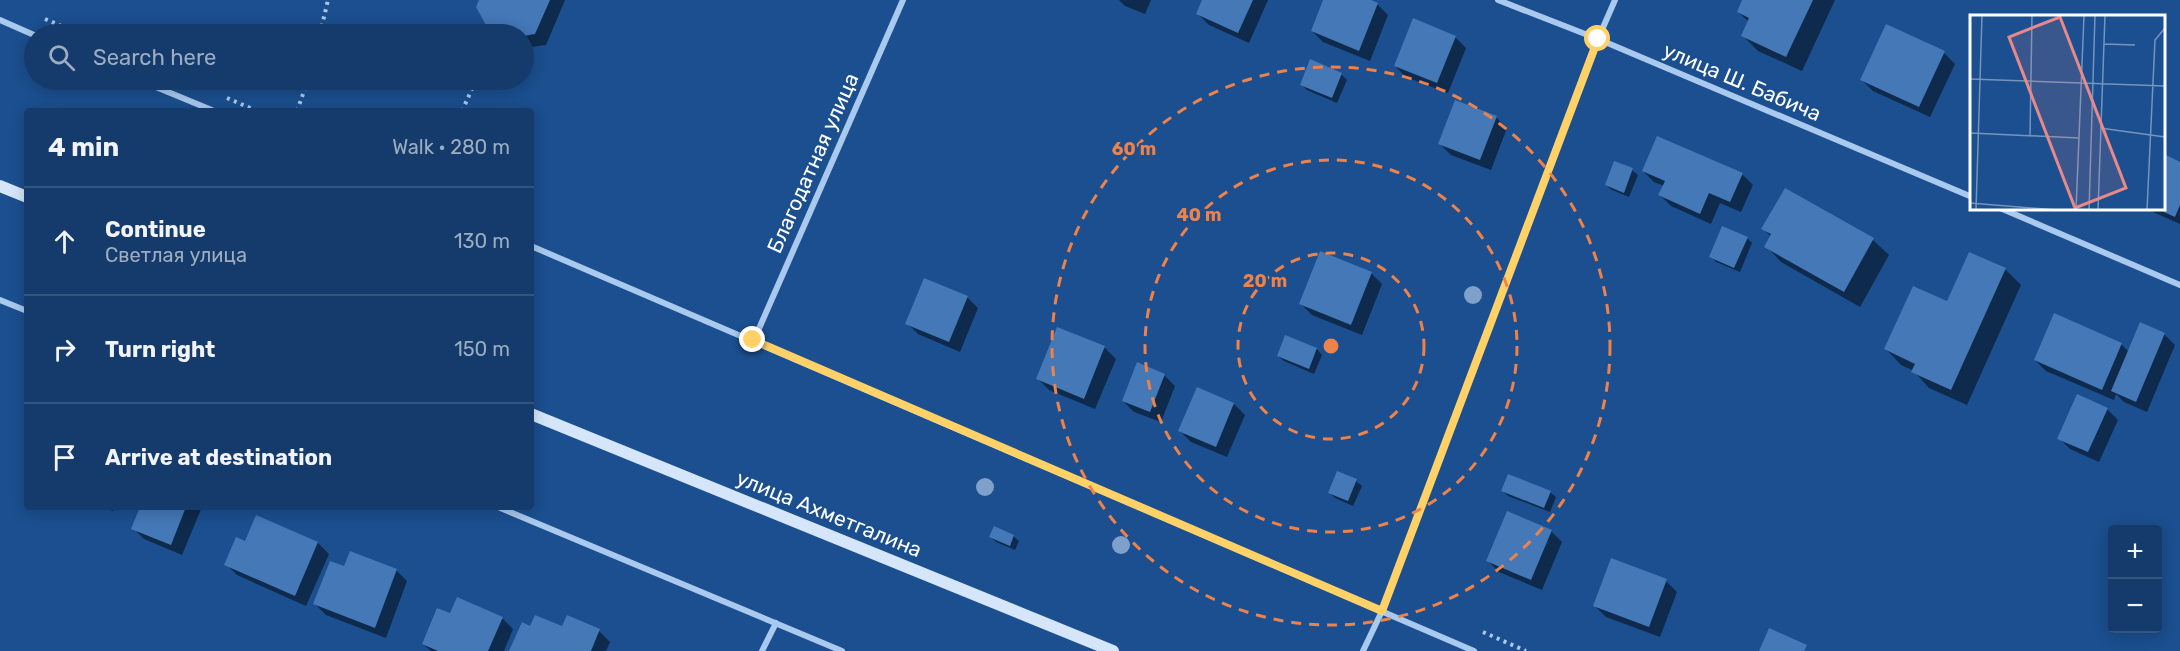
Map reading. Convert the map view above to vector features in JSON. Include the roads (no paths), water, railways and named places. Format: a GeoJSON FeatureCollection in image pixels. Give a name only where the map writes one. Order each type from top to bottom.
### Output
{"type":"FeatureCollection","features":[{"type":"Feature","properties":{"kind":"main road"},"geometry":{"type":"LineString","coordinates":[[0,186],[24,196]]}},
{"type":"Feature","properties":{"kind":"main road","name":"улица Ахметгалина"},"geometry":{"type":"LineString","coordinates":[[534,415],[1113,651]]}},
{"type":"Feature","properties":{"kind":"street","name":"Благодатная улица"},"geometry":{"type":"LineString","coordinates":[[753,340],[903,0]]}},
{"type":"Feature","properties":{"kind":"street","name":"улица Ш. Бабича"},"geometry":{"type":"LineString","coordinates":[[1498,0],[1598,39],[1970,196]]}},
{"type":"Feature","properties":{"kind":"street"},"geometry":{"type":"LineString","coordinates":[[1363,651],[1382,611],[1598,39],[1615,0]]}},
{"type":"Feature","properties":{"kind":"street"},"geometry":{"type":"LineString","coordinates":[[0,20],[24,31]]}},
{"type":"Feature","properties":{"kind":"street"},"geometry":{"type":"LineString","coordinates":[[163,90],[207,108]]}},
{"type":"Feature","properties":{"kind":"street"},"geometry":{"type":"LineString","coordinates":[[2005,210],[2180,285]]}},
{"type":"Feature","properties":{"kind":"street"},"geometry":{"type":"LineString","coordinates":[[534,247],[1474,651]]}},
{"type":"Feature","properties":{"kind":"street"},"geometry":{"type":"LineString","coordinates":[[0,300],[24,310]]}},
{"type":"Feature","properties":{"kind":"street"},"geometry":{"type":"LineString","coordinates":[[505,510],[842,651]]}},
{"type":"Feature","properties":{"kind":"street"},"geometry":{"type":"LineString","coordinates":[[762,651],[776,623]]}}]}
